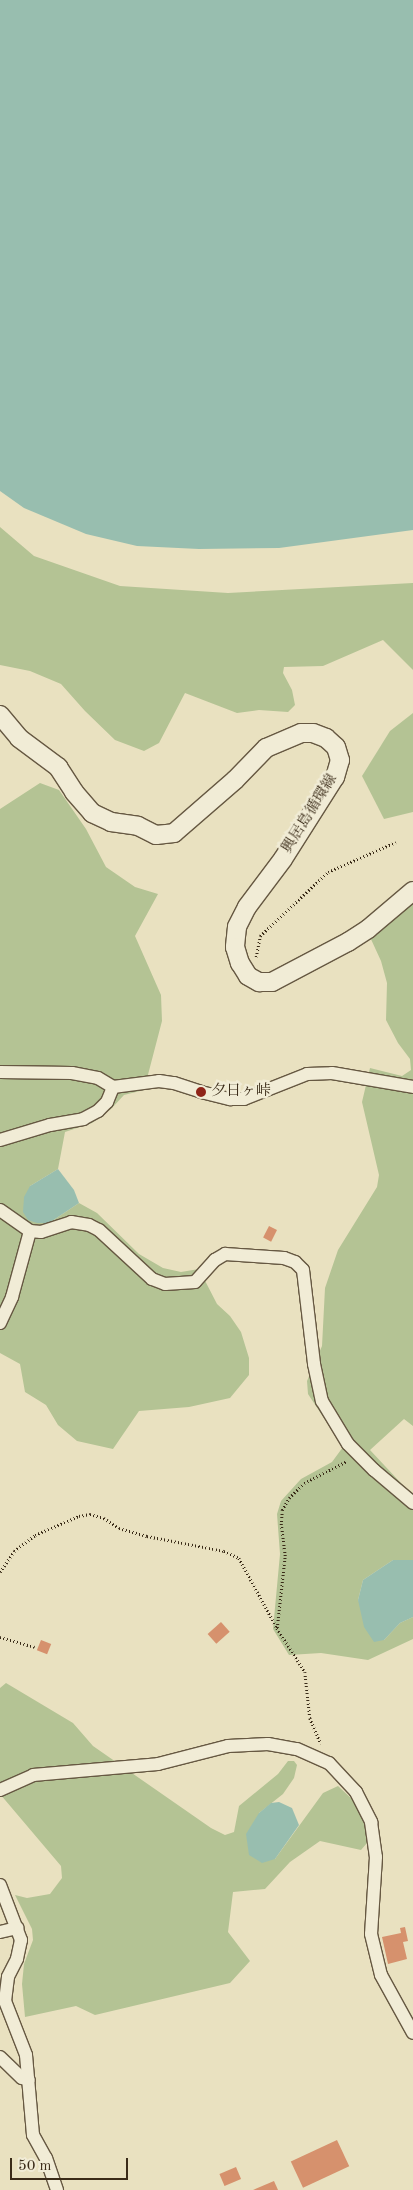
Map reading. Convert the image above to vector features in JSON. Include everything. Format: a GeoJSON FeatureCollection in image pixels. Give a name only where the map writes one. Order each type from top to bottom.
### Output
{"type":"FeatureCollection","features":[{"type":"Feature","properties":{"kind":"main road","name":"興居島循環線"},"geometry":{"type":"LineString","coordinates":[[0,714],[19,738],[58,767],[74,792],[92,813],[111,822],[138,826],[156,835],[174,833],[235,780],[266,748],[301,733],[313,733],[326,738],[336,747],[340,760],[335,777],[282,859],[247,907],[237,927],[235,947],[240,963],[248,976],[252,978]]}},
{"type":"Feature","properties":{"kind":"main road"},"geometry":{"type":"LineString","coordinates":[[252,978],[259,982],[272,982],[348,942],[368,929],[413,891]]}},
{"type":"Feature","properties":{"kind":"street"},"geometry":{"type":"LineString","coordinates":[[0,1072],[72,1073],[98,1078],[113,1086],[159,1081],[174,1083],[221,1097],[244,1099],[307,1074],[332,1073],[413,1086]]}},
{"type":"Feature","properties":{"kind":"street"},"geometry":{"type":"LineString","coordinates":[[0,1140],[50,1125],[83,1119],[98,1111],[107,1102],[113,1086]]}},
{"type":"Feature","properties":{"kind":"street"},"geometry":{"type":"LineString","coordinates":[[0,1210],[30,1231],[41,1232],[71,1222],[89,1225],[99,1230],[152,1279],[165,1284],[195,1282],[215,1260],[226,1254],[284,1258],[295,1262],[303,1270],[314,1364],[322,1400],[348,1444],[413,1503]]}},
{"type":"Feature","properties":{"kind":"street"},"geometry":{"type":"LineString","coordinates":[[0,1324],[12,1297],[30,1231]]}},
{"type":"Feature","properties":{"kind":"street"},"geometry":{"type":"LineString","coordinates":[[0,1790],[33,1775],[158,1764],[228,1746],[268,1744],[297,1749],[329,1764],[356,1792],[371,1822],[376,1858],[371,1934],[382,1975],[413,2033]]}},
{"type":"Feature","properties":{"kind":"street"},"geometry":{"type":"LineString","coordinates":[[0,1885],[22,1940],[17,1959],[8,1977],[5,2001],[26,2055],[33,2135],[46,2158],[56,2190]]}},
{"type":"Feature","properties":{"kind":"street"},"geometry":{"type":"LineString","coordinates":[[0,1932],[18,1928]]}},
{"type":"Feature","properties":{"kind":"street"},"geometry":{"type":"LineString","coordinates":[[0,2057],[22,2078],[29,2080]]}},
{"type":"Feature","properties":{"kind":"path"},"geometry":{"type":"LineString","coordinates":[[252,978],[260,936],[328,872],[396,842]]}},
{"type":"Feature","properties":{"kind":"path"},"geometry":{"type":"LineString","coordinates":[[277,1628],[285,1556],[281,1525],[282,1510],[289,1498],[304,1483],[360,1456]]}},
{"type":"Feature","properties":{"kind":"path"},"geometry":{"type":"LineString","coordinates":[[0,1572],[14,1550],[35,1536],[79,1516],[90,1514],[104,1518],[119,1528],[146,1536],[224,1552],[239,1558],[277,1628],[305,1672],[310,1718],[329,1764]]}},
{"type":"Feature","properties":{"kind":"path"},"geometry":{"type":"LineString","coordinates":[[0,1637],[35,1647]]}},
{"type":"Feature","properties":{"kind":"shaded area"},"geometry":{"type":"Polygon","coordinates":[[[0,0],[413,0],[413,530],[279,548],[199,549],[137,546],[86,534],[24,508],[0,491],[0,0]]]}},
{"type":"Feature","properties":{"kind":"shaded area"},"geometry":{"type":"Polygon","coordinates":[[[0,527],[34,556],[120,586],[228,593],[413,583],[413,670],[383,640],[323,666],[284,667],[283,673],[292,690],[295,705],[288,712],[259,710],[237,713],[185,693],[159,743],[144,751],[115,740],[61,684],[30,671],[0,665],[0,527]]]}},
{"type":"Feature","properties":{"kind":"shaded area"},"geometry":{"type":"Polygon","coordinates":[[[413,713],[413,812],[384,819],[362,776],[390,731],[413,713]]]}},
{"type":"Feature","properties":{"kind":"shaded area"},"geometry":{"type":"Polygon","coordinates":[[[40,783],[59,790],[86,829],[106,867],[135,887],[158,894],[135,936],[161,995],[162,1021],[144,1090],[124,1095],[111,1109],[92,1123],[65,1132],[58,1169],[30,1186],[49,1223],[79,1203],[97,1213],[139,1254],[163,1268],[181,1272],[199,1269],[217,1304],[230,1316],[241,1332],[249,1358],[249,1375],[230,1398],[189,1407],[139,1411],[113,1449],[77,1441],[58,1425],[46,1405],[25,1392],[20,1364],[0,1353],[0,809],[40,783]]]}},
{"type":"Feature","properties":{"kind":"shaded area"},"geometry":{"type":"Polygon","coordinates":[[[413,884],[413,1426],[404,1419],[370,1450],[413,1496],[413,1560],[393,1560],[363,1580],[358,1600],[384,1640],[400,1623],[413,1617],[413,1639],[368,1660],[321,1653],[289,1655],[273,1629],[280,1554],[277,1514],[281,1501],[301,1479],[332,1462],[343,1447],[308,1394],[307,1381],[322,1346],[325,1288],[338,1250],[377,1187],[379,1175],[362,1102],[370,1068],[402,1076],[411,1070],[410,1059],[398,1043],[386,1020],[387,983],[381,961],[364,924],[413,884]]]}},
{"type":"Feature","properties":{"kind":"shaded area"},"geometry":{"type":"Polygon","coordinates":[[[58,1169],[74,1190],[79,1203],[49,1223],[37,1223],[28,1220],[23,1212],[24,1197],[30,1186],[58,1169]]]}},
{"type":"Feature","properties":{"kind":"shaded area"},"geometry":{"type":"Polygon","coordinates":[[[393,1560],[413,1560],[413,1617],[400,1623],[384,1640],[374,1642],[364,1627],[358,1600],[363,1580],[393,1560]]]}},
{"type":"Feature","properties":{"kind":"shaded area"},"geometry":{"type":"Polygon","coordinates":[[[6,1683],[73,1723],[93,1746],[211,1828],[225,1835],[234,1832],[239,1806],[278,1774],[288,1761],[294,1761],[297,1765],[294,1778],[283,1794],[259,1813],[275,1859],[323,1793],[338,1786],[353,1800],[366,1825],[367,1843],[361,1850],[320,1841],[290,1862],[265,1889],[233,1892],[228,1932],[250,1961],[230,1983],[95,2015],[76,2006],[25,2017],[22,1984],[24,1964],[33,1940],[32,1929],[15,1895],[27,1898],[50,1894],[62,1878],[61,1866],[0,1794],[0,1688],[6,1683]]]}},
{"type":"Feature","properties":{"kind":"shaded area"},"geometry":{"type":"Polygon","coordinates":[[[279,1802],[292,1808],[299,1825],[275,1859],[262,1863],[249,1855],[246,1834],[259,1813],[271,1803],[279,1802]]]}},
{"type":"Feature","properties":{"kind":"building"},"geometry":{"type":"Polygon","coordinates":[[[269,1226],[277,1230],[271,1242],[263,1238],[269,1226]]]}},
{"type":"Feature","properties":{"kind":"building"},"geometry":{"type":"Polygon","coordinates":[[[221,1622],[230,1632],[216,1644],[208,1634],[221,1622]]]}},
{"type":"Feature","properties":{"kind":"building"},"geometry":{"type":"Polygon","coordinates":[[[41,1640],[51,1644],[47,1654],[37,1650],[41,1640]]]}},
{"type":"Feature","properties":{"kind":"building"},"geometry":{"type":"Polygon","coordinates":[[[405,1927],[408,1941],[403,1942],[407,1959],[388,1964],[382,1937],[401,1933],[400,1928],[405,1927]]]}},
{"type":"Feature","properties":{"kind":"building"},"geometry":{"type":"Polygon","coordinates":[[[337,2140],[349,2166],[303,2188],[291,2162],[337,2140]]]}},
{"type":"Feature","properties":{"kind":"building"},"geometry":{"type":"Polygon","coordinates":[[[236,2167],[241,2179],[225,2186],[219,2174],[236,2167]]]}},
{"type":"Feature","properties":{"kind":"building"},"geometry":{"type":"Polygon","coordinates":[[[274,2181],[278,2190],[253,2190],[274,2181]]]}},
{"type":"Feature","properties":{"kind":"place","name":"夕日ヶ峠"},"geometry":{"type":"Point","coordinates":[201,1092]}}]}
